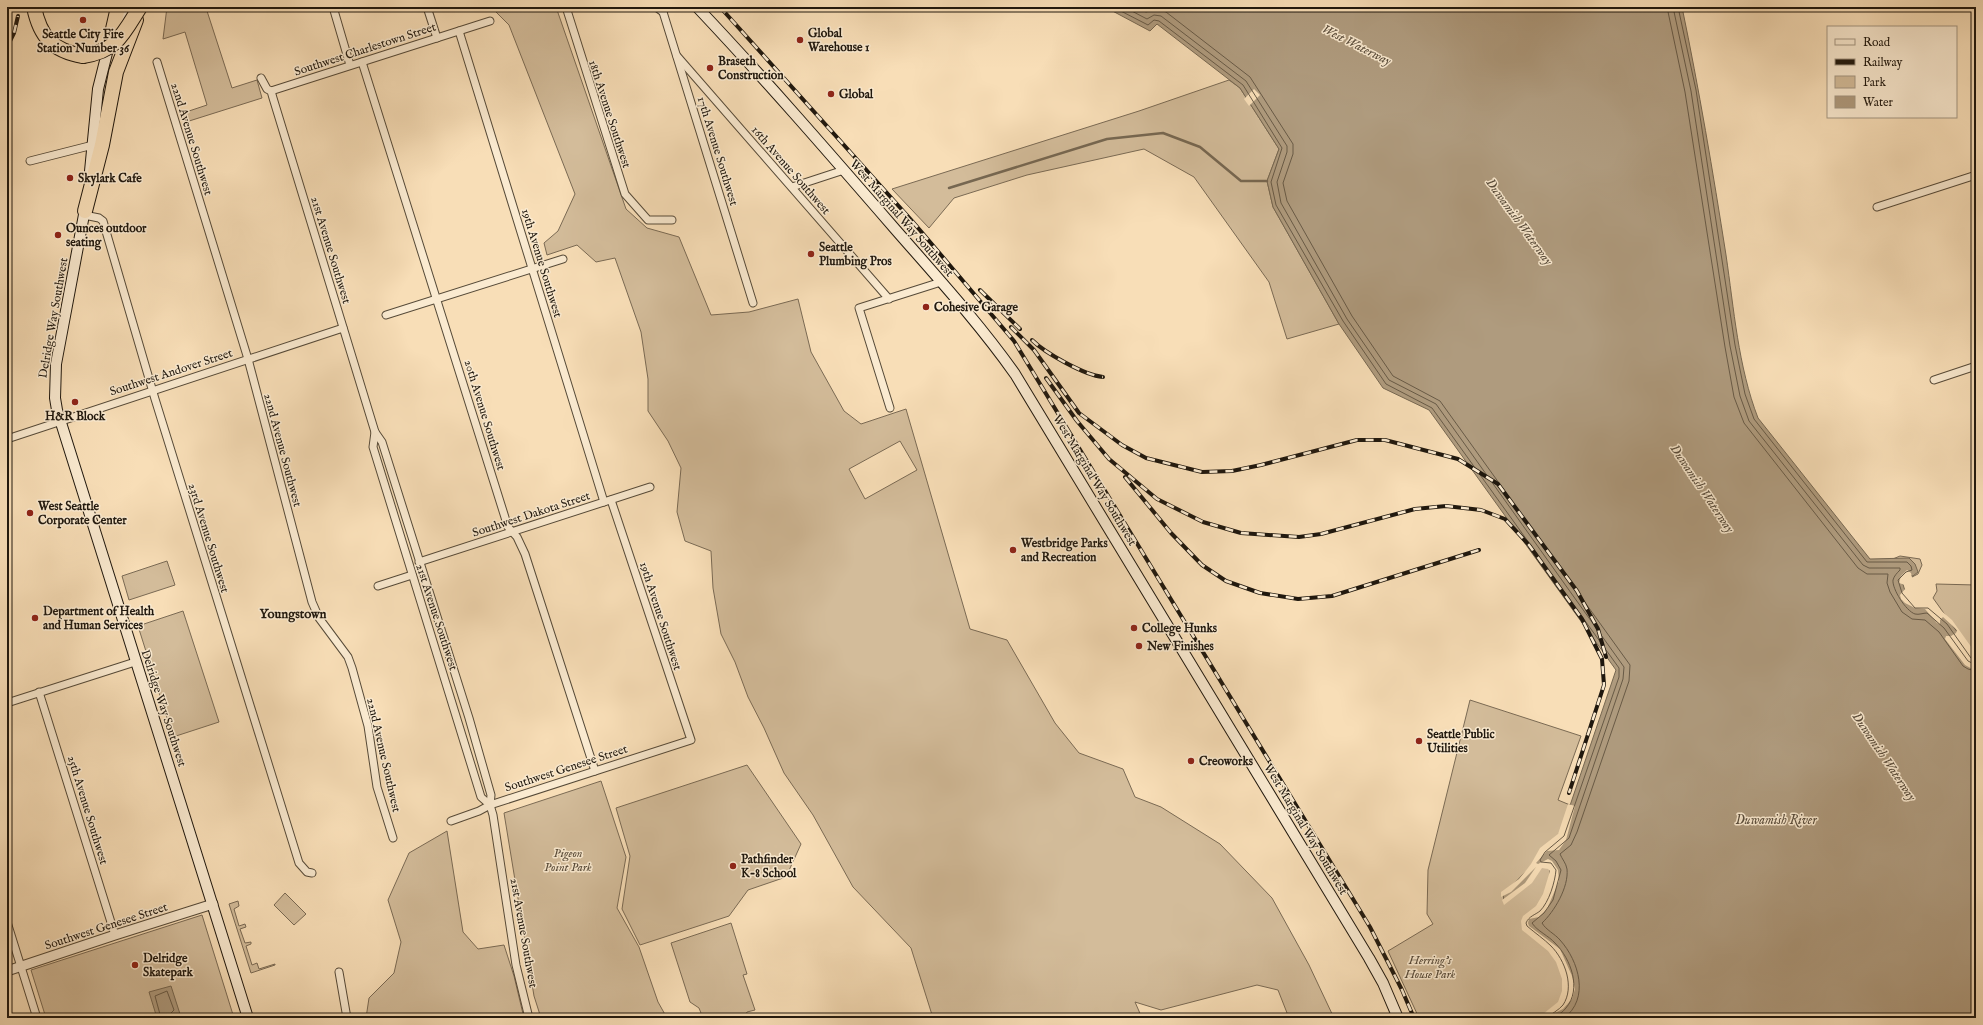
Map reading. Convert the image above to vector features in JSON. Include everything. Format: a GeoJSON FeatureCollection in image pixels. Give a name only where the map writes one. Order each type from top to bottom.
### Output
{"type":"FeatureCollection","features":[{"type":"Feature","properties":{"kind":"highway"},"geometry":{"type":"LineString","coordinates":[[34,7],[36,17],[48,39],[55,47],[63,51],[83,56],[96,54],[115,43],[124,35],[142,7]]}},
{"type":"Feature","properties":{"kind":"highway"},"geometry":{"type":"LineString","coordinates":[[113,29],[118,7]]}},
{"type":"Feature","properties":{"kind":"highway"},"geometry":{"type":"LineString","coordinates":[[85,213],[102,145],[116,72],[142,7]]}},
{"type":"Feature","properties":{"kind":"main road","name":"Delridge Way Southwest"},"geometry":{"type":"LineString","coordinates":[[125,7],[113,29],[98,89],[85,213],[56,364],[55,398],[60,421],[135,662],[248,1018]]}},
{"type":"Feature","properties":{"kind":"main road","name":"West Marginal Way Southwest"},"geometry":{"type":"LineString","coordinates":[[697,7],[751,65],[941,282],[992,342],[1020,381],[1368,956],[1383,983],[1398,1018]]}},
{"type":"Feature","properties":{"kind":"street"},"geometry":{"type":"LineString","coordinates":[[333,7],[350,65]]}},
{"type":"Feature","properties":{"kind":"street"},"geometry":{"type":"LineString","coordinates":[[427,7],[437,38]]}},
{"type":"Feature","properties":{"kind":"street","name":"18th Avenue Southwest"},"geometry":{"type":"LineString","coordinates":[[566,7],[625,194],[648,220],[672,220]]}},
{"type":"Feature","properties":{"kind":"street"},"geometry":{"type":"LineString","coordinates":[[656,7],[666,10]]}},
{"type":"Feature","properties":{"kind":"street","name":"17th Avenue Southwest"},"geometry":{"type":"LineString","coordinates":[[666,10],[677,56],[753,303]]}},
{"type":"Feature","properties":{"kind":"street","name":"Southwest Charlestown Street"},"geometry":{"type":"LineString","coordinates":[[271,91],[490,21]]}},
{"type":"Feature","properties":{"kind":"street","name":"19th Avenue Southwest"},"geometry":{"type":"LineString","coordinates":[[459,31],[533,269],[608,501],[691,740]]}},
{"type":"Feature","properties":{"kind":"street","name":"16th Avenue Southwest"},"geometry":{"type":"LineString","coordinates":[[677,56],[889,299]]}},
{"type":"Feature","properties":{"kind":"street","name":"22nd Avenue Southwest"},"geometry":{"type":"LineString","coordinates":[[157,62],[248,359],[312,602],[319,618],[348,657],[352,668],[368,726],[377,787],[393,838]]}},
{"type":"Feature","properties":{"kind":"street","name":"20th Avenue Southwest"},"geometry":{"type":"LineString","coordinates":[[362,62],[438,299],[508,527],[517,537],[525,554],[595,771]]}},
{"type":"Feature","properties":{"kind":"street","name":"21st Avenue Southwest"},"geometry":{"type":"LineString","coordinates":[[261,78],[267,89],[271,91],[375,432],[382,442],[469,718],[491,795],[490,805],[493,815],[516,965],[529,1018]]}},
{"type":"Feature","properties":{"kind":"street"},"geometry":{"type":"LineString","coordinates":[[30,161],[93,145]]}},
{"type":"Feature","properties":{"kind":"street"},"geometry":{"type":"LineString","coordinates":[[792,187],[844,170]]}},
{"type":"Feature","properties":{"kind":"street"},"geometry":{"type":"LineString","coordinates":[[1877,208],[1976,175]]}},
{"type":"Feature","properties":{"kind":"street","name":"23rd Avenue Southwest"},"geometry":{"type":"LineString","coordinates":[[85,213],[101,219],[104,225],[153,390],[299,863],[307,872],[312,873]]}},
{"type":"Feature","properties":{"kind":"street"},"geometry":{"type":"LineString","coordinates":[[386,315],[563,259]]}},
{"type":"Feature","properties":{"kind":"street"},"geometry":{"type":"LineString","coordinates":[[890,408],[859,308],[941,282]]}},
{"type":"Feature","properties":{"kind":"street","name":"Southwest Andover Street"},"geometry":{"type":"LineString","coordinates":[[7,439],[343,328]]}},
{"type":"Feature","properties":{"kind":"street"},"geometry":{"type":"LineString","coordinates":[[1934,380],[1976,366]]}},
{"type":"Feature","properties":{"kind":"street","name":"21st Avenue Southwest"},"geometry":{"type":"LineString","coordinates":[[375,432],[373,447],[412,575],[481,797],[490,805]]}},
{"type":"Feature","properties":{"kind":"street","name":"Southwest Dakota Street"},"geometry":{"type":"LineString","coordinates":[[420,562],[650,487]]}},
{"type":"Feature","properties":{"kind":"street"},"geometry":{"type":"LineString","coordinates":[[378,586],[412,575]]}},
{"type":"Feature","properties":{"kind":"street"},"geometry":{"type":"LineString","coordinates":[[7,703],[135,662]]}},
{"type":"Feature","properties":{"kind":"street","name":"25th Avenue Southwest"},"geometry":{"type":"LineString","coordinates":[[39,692],[115,935]]}},
{"type":"Feature","properties":{"kind":"street","name":"Southwest Genesee Street"},"geometry":{"type":"LineString","coordinates":[[451,821],[479,812],[490,805],[691,740]]}},
{"type":"Feature","properties":{"kind":"street","name":"Southwest Genesee Street"},"geometry":{"type":"LineString","coordinates":[[7,971],[213,904]]}},
{"type":"Feature","properties":{"kind":"street"},"geometry":{"type":"LineString","coordinates":[[7,922],[37,1018]]}},
{"type":"Feature","properties":{"kind":"street"},"geometry":{"type":"LineString","coordinates":[[339,972],[347,1018]]}},
{"type":"Feature","properties":{"kind":"green space"},"geometry":{"type":"Polygon","coordinates":[[[167,7],[209,7],[207,11],[232,88],[257,80],[262,98],[186,122],[183,113],[207,105],[185,32],[163,39],[167,7]]]}},
{"type":"Feature","properties":{"kind":"green space"},"geometry":{"type":"Polygon","coordinates":[[[491,7],[556,7],[626,209],[647,228],[679,237],[711,315],[749,312],[798,299],[811,352],[844,411],[861,424],[906,409],[970,629],[1007,640],[1055,723],[1079,753],[1123,769],[1135,797],[1161,807],[1220,844],[1272,898],[1309,965],[1334,1018],[1289,1018],[1278,990],[1257,985],[1161,1010],[1135,1002],[1142,1018],[933,1018],[911,948],[853,887],[813,815],[784,773],[748,697],[735,662],[721,634],[713,588],[711,551],[685,541],[677,512],[681,468],[668,441],[648,411],[648,379],[641,332],[615,258],[596,262],[577,245],[547,255],[544,243],[558,231],[575,194],[509,25],[491,7]],[[900,441],[849,469],[865,499],[917,470],[900,441]]]}},
{"type":"Feature","properties":{"kind":"green space"},"geometry":{"type":"Polygon","coordinates":[[[1229,80],[1240,88],[1279,149],[1267,181],[1273,207],[1339,324],[1287,339],[1269,282],[1194,177],[1144,149],[1027,175],[954,198],[929,228],[892,189],[1139,111],[1229,80]]]}},
{"type":"Feature","properties":{"kind":"green space"},"geometry":{"type":"Polygon","coordinates":[[[1900,556],[1920,559],[1922,565],[1918,574],[1912,577],[1911,573],[1888,561],[1900,556]]]}},
{"type":"Feature","properties":{"kind":"green space"},"geometry":{"type":"Polygon","coordinates":[[[167,561],[175,585],[129,600],[122,576],[167,561]]]}},
{"type":"Feature","properties":{"kind":"green space"},"geometry":{"type":"Polygon","coordinates":[[[1936,584],[1976,585],[1976,658],[1933,598],[1937,591],[1936,584]]]}},
{"type":"Feature","properties":{"kind":"green space"},"geometry":{"type":"Polygon","coordinates":[[[183,611],[219,722],[173,737],[138,626],[183,611]]]}},
{"type":"Feature","properties":{"kind":"green space","name":"Herring's House Park"},"geometry":{"type":"Polygon","coordinates":[[[1470,700],[1581,736],[1558,800],[1570,805],[1563,827],[1539,868],[1545,866],[1552,871],[1549,949],[1558,961],[1564,979],[1564,991],[1559,1003],[1539,1018],[1419,1018],[1388,951],[1433,924],[1427,914],[1428,870],[1470,700]]]}},
{"type":"Feature","properties":{"kind":"green space"},"geometry":{"type":"Polygon","coordinates":[[[747,765],[801,844],[786,877],[748,890],[729,916],[640,945],[622,909],[630,856],[616,808],[747,765]]]}},
{"type":"Feature","properties":{"kind":"green space","name":"Pigeon Point Park"},"geometry":{"type":"Polygon","coordinates":[[[601,781],[626,857],[617,908],[639,947],[658,1002],[667,1018],[541,1018],[534,996],[504,813],[601,781]]]}},
{"type":"Feature","properties":{"kind":"green space"},"geometry":{"type":"Polygon","coordinates":[[[447,831],[463,932],[478,949],[504,945],[514,976],[524,1018],[366,1018],[369,998],[394,973],[401,942],[388,900],[409,853],[447,831]]]}},
{"type":"Feature","properties":{"kind":"green space"},"geometry":{"type":"Polygon","coordinates":[[[285,893],[306,914],[294,925],[274,905],[285,893]]]}},
{"type":"Feature","properties":{"kind":"green space"},"geometry":{"type":"Polygon","coordinates":[[[238,901],[239,906],[234,909],[239,926],[245,924],[246,927],[240,929],[245,943],[251,942],[251,944],[246,946],[252,965],[257,963],[259,969],[275,965],[251,973],[229,904],[238,901]]]}},
{"type":"Feature","properties":{"kind":"green space"},"geometry":{"type":"Polygon","coordinates":[[[202,915],[234,1018],[46,1018],[31,970],[202,915]]]}},
{"type":"Feature","properties":{"kind":"green space"},"geometry":{"type":"Polygon","coordinates":[[[731,923],[747,974],[743,975],[755,1010],[747,1012],[744,1018],[703,1018],[699,1008],[690,1002],[671,943],[731,923]]]}},
{"type":"Feature","properties":{"kind":"water"},"geometry":{"type":"Polygon","coordinates":[[[1105,7],[1682,7],[1711,162],[1741,358],[1751,398],[1758,418],[1870,559],[1909,558],[1915,564],[1918,572],[1913,576],[1909,575],[1902,581],[1905,591],[1918,605],[1929,603],[1950,622],[1976,658],[1976,1018],[1539,1018],[1557,1005],[1565,993],[1565,982],[1562,970],[1556,959],[1522,924],[1533,912],[1547,891],[1550,875],[1549,867],[1541,866],[1530,882],[1504,903],[1503,892],[1510,888],[1560,835],[1616,670],[1429,410],[1383,388],[1339,324],[1273,207],[1267,181],[1279,149],[1240,88],[1157,24],[1150,31],[1105,7]]]}},
{"type":"Feature","properties":{"kind":"water"},"geometry":{"type":"Polygon","coordinates":[[[171,986],[180,1014],[167,1018],[157,1018],[149,992],[171,986]]]}},
{"type":"Feature","properties":{"kind":"pier"},"geometry":{"type":"Polygon","coordinates":[[[1254,89],[1260,95],[1249,106],[1244,99],[1254,89]]]}},
{"type":"Feature","properties":{"kind":"pier"},"geometry":{"type":"Polygon","coordinates":[[[1907,570],[1911,573],[1912,578],[1909,577],[1904,582],[1905,585],[1899,583],[1901,576],[1907,570]]]}},
{"type":"Feature","properties":{"kind":"pier"},"geometry":{"type":"Polygon","coordinates":[[[1905,589],[1918,603],[1930,601],[1952,620],[1972,648],[1976,657],[1976,671],[1965,665],[1945,639],[1946,636],[1951,636],[1956,633],[1957,630],[1943,617],[1940,620],[1940,624],[1937,623],[1925,609],[1915,608],[1905,603],[1901,599],[1900,595],[1905,589]]]}},
{"type":"Feature","properties":{"kind":"pier"},"geometry":{"type":"Polygon","coordinates":[[[1568,804],[1575,806],[1566,840],[1559,850],[1547,851],[1536,863],[1538,864],[1548,859],[1552,861],[1558,870],[1559,881],[1547,909],[1539,917],[1529,919],[1528,923],[1529,926],[1560,949],[1572,976],[1575,989],[1572,999],[1563,1009],[1544,1018],[1538,1018],[1558,1002],[1562,991],[1562,979],[1556,962],[1548,951],[1522,930],[1521,921],[1523,916],[1536,906],[1543,894],[1550,871],[1542,868],[1532,883],[1504,905],[1502,900],[1525,883],[1536,867],[1511,892],[1501,897],[1501,892],[1519,879],[1531,864],[1540,848],[1558,834],[1568,804]]]}},
{"type":"Feature","properties":{"kind":"waterway"},"geometry":{"type":"LineString","coordinates":[[949,188],[1107,139],[1163,133],[1200,147],[1241,181],[1267,181]]}},
{"type":"Feature","properties":{"kind":"railway"},"geometry":{"type":"LineString","coordinates":[[720,7],[913,222],[1014,341],[1370,927],[1402,990],[1414,1018]]}},
{"type":"Feature","properties":{"kind":"railway"},"geometry":{"type":"LineString","coordinates":[[785,7],[822,7]]}},
{"type":"Feature","properties":{"kind":"railway"},"geometry":{"type":"LineString","coordinates":[[7,47],[14,33],[18,16]]}},
{"type":"Feature","properties":{"kind":"railway"},"geometry":{"type":"LineString","coordinates":[[980,290],[1020,329]]}},
{"type":"Feature","properties":{"kind":"railway"},"geometry":{"type":"LineString","coordinates":[[1011,327],[1034,350],[1079,413],[1122,445],[1146,458],[1202,472],[1232,471],[1357,440],[1385,440],[1458,459],[1498,484],[1577,591],[1598,629],[1606,657]]}},
{"type":"Feature","properties":{"kind":"railway"},"geometry":{"type":"LineString","coordinates":[[1032,340],[1065,363],[1103,377]]}},
{"type":"Feature","properties":{"kind":"railway"},"geometry":{"type":"LineString","coordinates":[[1046,378],[1077,421],[1109,459],[1157,499],[1203,522],[1241,533],[1299,537],[1321,534],[1415,509],[1446,506],[1481,510],[1505,519],[1529,545],[1582,619],[1602,659],[1604,685],[1569,793]]}},
{"type":"Feature","properties":{"kind":"railway"},"geometry":{"type":"LineString","coordinates":[[1125,477],[1171,533],[1202,565],[1226,581],[1260,593],[1298,599],[1332,596],[1479,550]]}},
{"type":"Feature","properties":{"kind":"place","name":"Seattle City Fire Station Number 36"},"geometry":{"type":"Point","coordinates":[83,20]}},
{"type":"Feature","properties":{"kind":"place","name":"Global Warehouse 1"},"geometry":{"type":"Point","coordinates":[800,40]}},
{"type":"Feature","properties":{"kind":"place","name":"Braseth Construction"},"geometry":{"type":"Point","coordinates":[710,68]}},
{"type":"Feature","properties":{"kind":"place","name":"Global"},"geometry":{"type":"Point","coordinates":[831,94]}},
{"type":"Feature","properties":{"kind":"place","name":"Skylark Cafe"},"geometry":{"type":"Point","coordinates":[70,178]}},
{"type":"Feature","properties":{"kind":"place","name":"Ounces outdoor seating"},"geometry":{"type":"Point","coordinates":[58,235]}},
{"type":"Feature","properties":{"kind":"place","name":"Seattle Plumbing Pros"},"geometry":{"type":"Point","coordinates":[811,254]}},
{"type":"Feature","properties":{"kind":"place","name":"Cohesive Garage"},"geometry":{"type":"Point","coordinates":[926,307]}},
{"type":"Feature","properties":{"kind":"place","name":"H&R Block"},"geometry":{"type":"Point","coordinates":[75,402]}},
{"type":"Feature","properties":{"kind":"place","name":"West Seattle Corporate Center"},"geometry":{"type":"Point","coordinates":[30,513]}},
{"type":"Feature","properties":{"kind":"place","name":"Westbridge Parks and Recreation"},"geometry":{"type":"Point","coordinates":[1013,550]}},
{"type":"Feature","properties":{"kind":"place","name":"Department of Health and Human Services"},"geometry":{"type":"Point","coordinates":[35,618]}},
{"type":"Feature","properties":{"kind":"place","name":"College Hunks"},"geometry":{"type":"Point","coordinates":[1134,628]}},
{"type":"Feature","properties":{"kind":"place","name":"New Finishes"},"geometry":{"type":"Point","coordinates":[1139,646]}},
{"type":"Feature","properties":{"kind":"place","name":"Seattle Public Utilities"},"geometry":{"type":"Point","coordinates":[1419,741]}},
{"type":"Feature","properties":{"kind":"place","name":"Creoworks"},"geometry":{"type":"Point","coordinates":[1191,761]}},
{"type":"Feature","properties":{"kind":"place","name":"Pathfinder K-8 School"},"geometry":{"type":"Point","coordinates":[733,866]}},
{"type":"Feature","properties":{"kind":"place","name":"Delridge Skatepark"},"geometry":{"type":"Point","coordinates":[135,965]}},
{"type":"Feature","properties":{"kind":"district","name":"Youngstown"},"geometry":{"type":"Point","coordinates":[293,613]}},
{"type":"Feature","properties":{"kind":"water label","name":"West Waterway"},"geometry":{"type":"Point","coordinates":[1357,44]}},
{"type":"Feature","properties":{"kind":"water label","name":"Duwamish Waterway"},"geometry":{"type":"Point","coordinates":[1520,221]}},
{"type":"Feature","properties":{"kind":"water label","name":"Duwamish Waterway"},"geometry":{"type":"Point","coordinates":[1703,488]}},
{"type":"Feature","properties":{"kind":"water label","name":"Duwamish Waterway"},"geometry":{"type":"Point","coordinates":[1885,756]}},
{"type":"Feature","properties":{"kind":"water label","name":"Duwamish River"},"geometry":{"type":"Point","coordinates":[1776,819]}}]}
